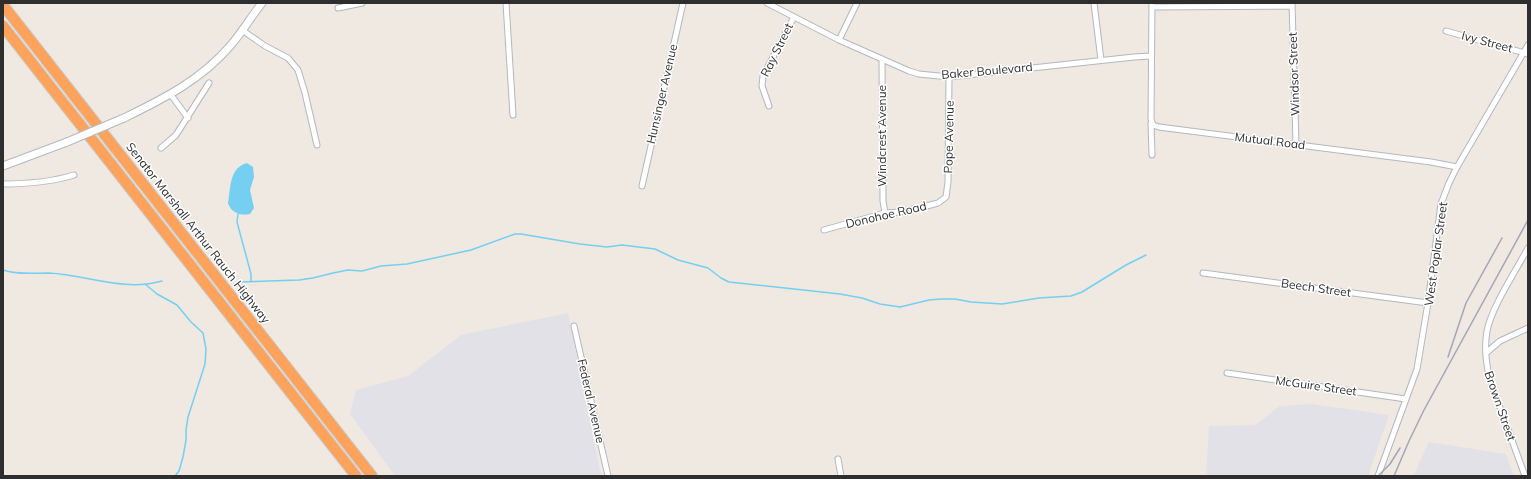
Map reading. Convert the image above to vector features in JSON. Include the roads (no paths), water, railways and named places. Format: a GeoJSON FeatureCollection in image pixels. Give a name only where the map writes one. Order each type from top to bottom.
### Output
{"type":"FeatureCollection","features":[{"type":"Feature","properties":{"kind":"highway","name":"Senator Marshall Arthur Rauch Highway"},"geometry":{"type":"LineString","coordinates":[[3,5],[372,476]]}},
{"type":"Feature","properties":{"kind":"highway"},"geometry":{"type":"LineString","coordinates":[[3,26],[356,476]]}},
{"type":"Feature","properties":{"kind":"street"},"geometry":{"type":"LineString","coordinates":[[3,166],[67,142],[124,118],[171,95],[189,83],[214,62],[231,45],[262,3]]}},
{"type":"Feature","properties":{"kind":"street"},"geometry":{"type":"LineString","coordinates":[[338,8],[362,3]]}},
{"type":"Feature","properties":{"kind":"street"},"geometry":{"type":"LineString","coordinates":[[506,3],[513,115]]}},
{"type":"Feature","properties":{"kind":"street","name":"Hunsinger Avenue"},"geometry":{"type":"LineString","coordinates":[[642,186],[683,3]]}},
{"type":"Feature","properties":{"kind":"street","name":"Baker Boulevard"},"geometry":{"type":"LineString","coordinates":[[767,3],[839,40],[919,74],[949,77],[1151,56]]}},
{"type":"Feature","properties":{"kind":"street"},"geometry":{"type":"LineString","coordinates":[[839,40],[858,3]]}},
{"type":"Feature","properties":{"kind":"street"},"geometry":{"type":"LineString","coordinates":[[1094,3],[1101,60]]}},
{"type":"Feature","properties":{"kind":"street"},"geometry":{"type":"LineString","coordinates":[[1152,155],[1152,5],[1292,5]]}},
{"type":"Feature","properties":{"kind":"street","name":"Windsor Street"},"geometry":{"type":"LineString","coordinates":[[1292,5],[1296,145]]}},
{"type":"Feature","properties":{"kind":"street","name":"Ray Street"},"geometry":{"type":"LineString","coordinates":[[769,106],[762,86],[763,76],[794,17]]}},
{"type":"Feature","properties":{"kind":"street"},"geometry":{"type":"LineString","coordinates":[[242,30],[265,46],[288,58],[298,70],[306,93],[317,145]]}},
{"type":"Feature","properties":{"kind":"street","name":"Ivy Street"},"geometry":{"type":"LineString","coordinates":[[1446,31],[1526,53]]}},
{"type":"Feature","properties":{"kind":"street","name":"West Poplar Street"},"geometry":{"type":"LineString","coordinates":[[1378,476],[1417,369],[1442,204],[1449,183],[1457,167],[1526,53],[1528,45]]}},
{"type":"Feature","properties":{"kind":"street","name":"Windcrest Avenue"},"geometry":{"type":"LineString","coordinates":[[882,59],[883,201],[885,213]]}},
{"type":"Feature","properties":{"kind":"street","name":"Pope Avenue"},"geometry":{"type":"LineString","coordinates":[[946,197],[948,182],[949,77]]}},
{"type":"Feature","properties":{"kind":"street"},"geometry":{"type":"LineString","coordinates":[[161,148],[176,135],[209,83]]}},
{"type":"Feature","properties":{"kind":"street"},"geometry":{"type":"LineString","coordinates":[[171,95],[188,118]]}},
{"type":"Feature","properties":{"kind":"street","name":"Mutual Road"},"geometry":{"type":"LineString","coordinates":[[1151,123],[1159,127],[1431,162],[1457,167]]}},
{"type":"Feature","properties":{"kind":"street"},"geometry":{"type":"LineString","coordinates":[[3,184],[32,183],[62,179],[74,175]]}},
{"type":"Feature","properties":{"kind":"street","name":"Donohoe Road"},"geometry":{"type":"LineString","coordinates":[[824,230],[885,213],[899,212],[938,203],[946,197]]}},
{"type":"Feature","properties":{"kind":"street","name":"Brown Street"},"geometry":{"type":"LineString","coordinates":[[1525,476],[1490,380],[1486,353],[1487,330],[1491,317],[1528,248]]}},
{"type":"Feature","properties":{"kind":"street","name":"Beech Street"},"geometry":{"type":"LineString","coordinates":[[1203,273],[1428,303]]}},
{"type":"Feature","properties":{"kind":"street","name":"Federal Avenue"},"geometry":{"type":"LineString","coordinates":[[574,326],[608,476]]}},
{"type":"Feature","properties":{"kind":"street"},"geometry":{"type":"LineString","coordinates":[[1486,353],[1500,341],[1528,328]]}},
{"type":"Feature","properties":{"kind":"street","name":"McGuire Street"},"geometry":{"type":"LineString","coordinates":[[1227,373],[1406,399]]}},
{"type":"Feature","properties":{"kind":"street"},"geometry":{"type":"LineString","coordinates":[[838,459],[841,476]]}},
{"type":"Feature","properties":{"kind":"water"},"geometry":{"type":"Polygon","coordinates":[[[247,163],[253,167],[254,177],[250,190],[254,208],[250,214],[243,215],[231,209],[228,203],[234,174],[241,165],[247,163]]]}},
{"type":"Feature","properties":{"kind":"waterway"},"geometry":{"type":"LineString","coordinates":[[238,214],[237,222],[251,274],[251,282]]}},
{"type":"Feature","properties":{"kind":"waterway"},"geometry":{"type":"LineString","coordinates":[[238,282],[299,280],[348,270],[362,271],[381,266],[407,264],[471,250],[515,234],[521,234],[580,244],[607,247],[622,245],[655,249],[678,260],[708,268],[729,282],[840,294],[862,298],[880,304],[900,307],[929,300],[941,299],[1002,304],[1039,298],[1071,296],[1082,292],[1126,265],[1146,255]]}},
{"type":"Feature","properties":{"kind":"waterway"},"geometry":{"type":"LineString","coordinates":[[3,270],[20,273],[63,274],[106,282],[134,285],[162,281]]}},
{"type":"Feature","properties":{"kind":"waterway"},"geometry":{"type":"LineString","coordinates":[[145,284],[157,294],[177,305],[191,322],[203,333],[206,349],[205,364],[188,417],[183,457],[179,471],[175,476]]}},
{"type":"Feature","properties":{"kind":"railway"},"geometry":{"type":"LineString","coordinates":[[1394,476],[1424,410],[1528,220]]}},
{"type":"Feature","properties":{"kind":"railway"},"geometry":{"type":"LineString","coordinates":[[1448,357],[1466,303],[1502,238]]}},
{"type":"Feature","properties":{"kind":"railway"},"geometry":{"type":"LineString","coordinates":[[1378,476],[1390,464],[1400,448]]}}]}
